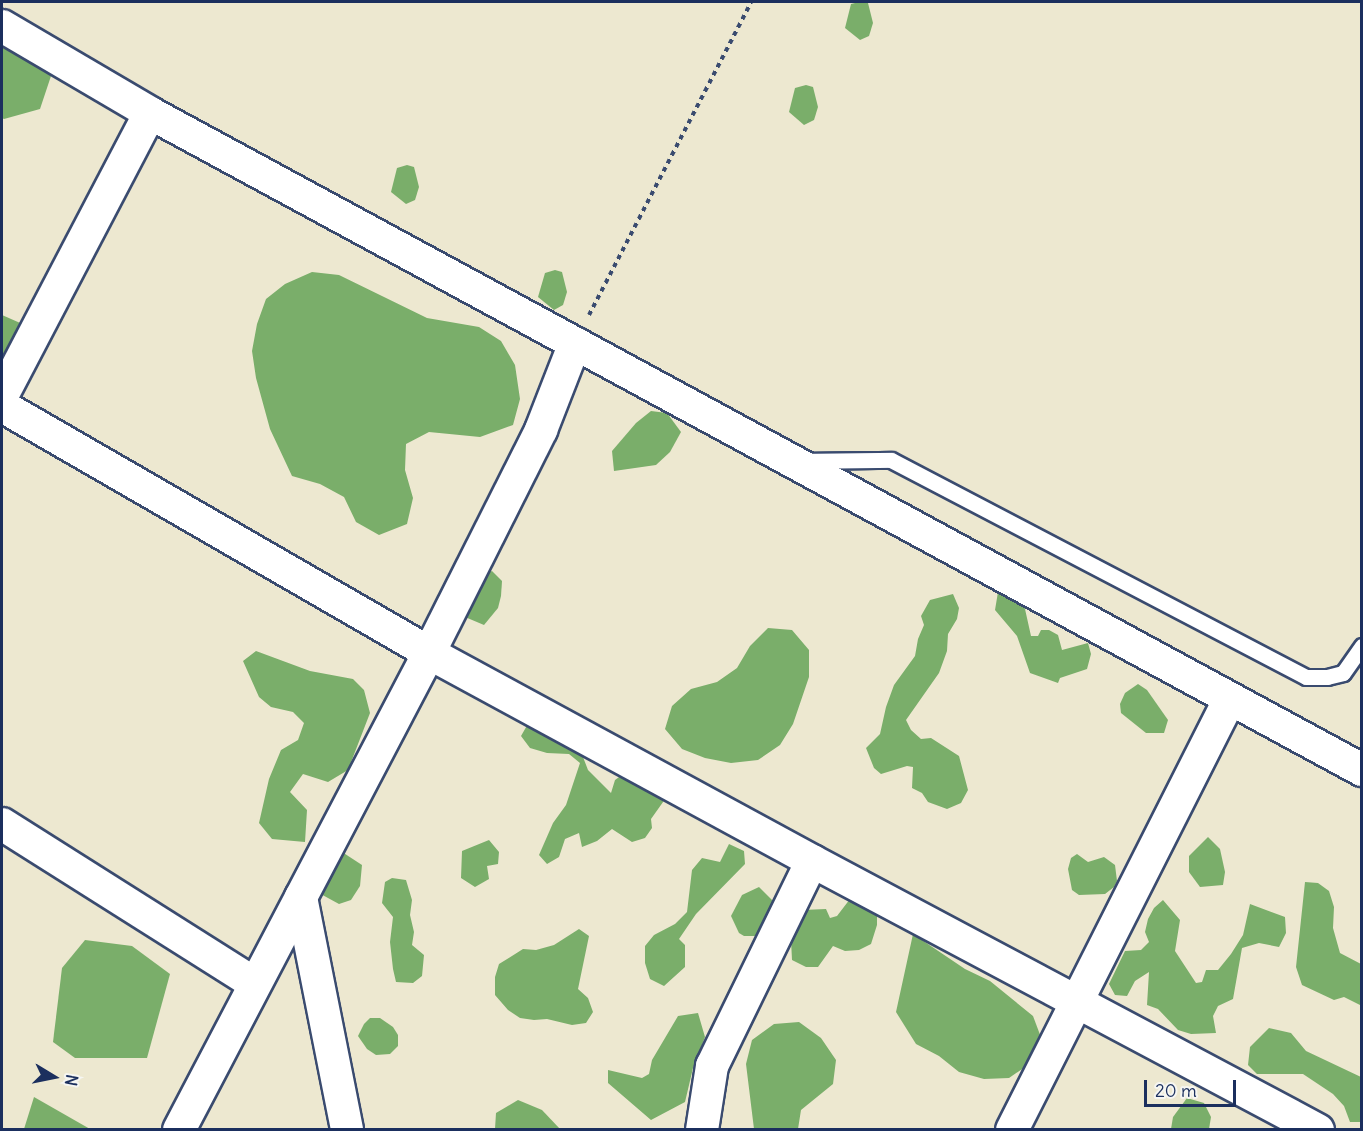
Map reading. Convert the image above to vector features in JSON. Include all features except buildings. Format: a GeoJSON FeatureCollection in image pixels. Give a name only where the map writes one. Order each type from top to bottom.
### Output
{"type":"FeatureCollection","features":[{"type":"Feature","properties":{"kind":"street"},"geometry":{"type":"LineString","coordinates":[[2,26],[150,114],[1362,770]]}},
{"type":"Feature","properties":{"kind":"street"},"geometry":{"type":"LineString","coordinates":[[150,114],[3,407],[429,653],[812,861],[1318,1130]]}},
{"type":"Feature","properties":{"kind":"street"},"geometry":{"type":"LineString","coordinates":[[179,1130],[429,653],[541,430],[575,343]]}},
{"type":"Feature","properties":{"kind":"street"},"geometry":{"type":"LineString","coordinates":[[1012,1130],[1229,700]]}},
{"type":"Feature","properties":{"kind":"street"},"geometry":{"type":"LineString","coordinates":[[2,824],[255,984]]}},
{"type":"Feature","properties":{"kind":"street"},"geometry":{"type":"LineString","coordinates":[[702,1130],[712,1066],[812,861]]}},
{"type":"Feature","properties":{"kind":"street"},"geometry":{"type":"LineString","coordinates":[[301,897],[347,1130]]}},
{"type":"Feature","properties":{"kind":"lane"},"geometry":{"type":"LineString","coordinates":[[791,461],[891,460],[1306,677],[1327,677],[1343,673],[1362,646]]}},
{"type":"Feature","properties":{"kind":"path"},"geometry":{"type":"LineString","coordinates":[[575,343],[751,2]]}},
{"type":"Feature","properties":{"kind":"green space"},"geometry":{"type":"Polygon","coordinates":[[[868,3],[873,23],[869,36],[860,40],[845,28],[851,4],[868,3]]]}},
{"type":"Feature","properties":{"kind":"green space"},"geometry":{"type":"Polygon","coordinates":[[[2,33],[51,76],[40,109],[4,119],[2,118],[2,33]]]}},
{"type":"Feature","properties":{"kind":"green space"},"geometry":{"type":"Polygon","coordinates":[[[806,85],[813,87],[818,107],[814,120],[804,125],[789,112],[795,88],[806,85]]]}},
{"type":"Feature","properties":{"kind":"green space"},"geometry":{"type":"Polygon","coordinates":[[[407,165],[414,167],[419,187],[415,200],[406,204],[391,192],[397,168],[407,165]]]}},
{"type":"Feature","properties":{"kind":"green space"},"geometry":{"type":"Polygon","coordinates":[[[555,270],[562,272],[567,292],[563,305],[554,310],[538,297],[545,273],[555,270]]]}},
{"type":"Feature","properties":{"kind":"green space"},"geometry":{"type":"Polygon","coordinates":[[[312,272],[339,275],[427,318],[479,327],[501,341],[515,365],[520,399],[513,425],[480,437],[429,432],[406,444],[405,470],[413,498],[407,524],[379,535],[356,522],[344,497],[320,484],[292,476],[270,429],[256,378],[252,351],[257,324],[266,299],[285,284],[312,272]]]}},
{"type":"Feature","properties":{"kind":"green space"},"geometry":{"type":"Polygon","coordinates":[[[2,315],[27,326],[2,366],[2,315]]]}},
{"type":"Feature","properties":{"kind":"green space"},"geometry":{"type":"Polygon","coordinates":[[[651,411],[667,413],[681,432],[670,452],[656,465],[614,471],[612,451],[636,423],[651,411]]]}},
{"type":"Feature","properties":{"kind":"green space"},"geometry":{"type":"Polygon","coordinates":[[[492,571],[502,581],[501,596],[498,608],[484,625],[465,617],[465,604],[479,576],[492,571]]]}},
{"type":"Feature","properties":{"kind":"green space"},"geometry":{"type":"Polygon","coordinates":[[[1006,586],[1023,600],[1031,636],[1038,636],[1041,630],[1049,630],[1058,635],[1062,650],[1088,643],[1091,654],[1087,669],[1060,678],[1058,683],[1030,673],[1017,636],[995,610],[998,592],[1006,586]]]}},
{"type":"Feature","properties":{"kind":"green space"},"geometry":{"type":"Polygon","coordinates":[[[953,594],[959,608],[957,619],[948,634],[947,651],[939,673],[906,720],[911,730],[921,739],[931,738],[959,756],[968,790],[961,803],[947,809],[928,802],[922,793],[912,788],[913,767],[907,766],[881,774],[874,768],[866,748],[880,734],[894,685],[915,656],[918,639],[924,625],[921,616],[930,600],[953,594]]]}},
{"type":"Feature","properties":{"kind":"green space"},"geometry":{"type":"Polygon","coordinates":[[[768,628],[792,630],[809,650],[809,677],[793,724],[780,745],[758,760],[731,763],[705,758],[682,749],[665,729],[672,706],[691,689],[717,682],[737,668],[750,646],[768,628]]]}},
{"type":"Feature","properties":{"kind":"green space"},"geometry":{"type":"Polygon","coordinates":[[[256,651],[310,671],[353,679],[364,690],[370,713],[348,770],[328,782],[303,774],[290,792],[307,810],[305,842],[272,839],[259,823],[269,779],[281,750],[298,740],[304,723],[293,712],[271,707],[259,697],[243,661],[256,651]]]}},
{"type":"Feature","properties":{"kind":"green space"},"geometry":{"type":"Polygon","coordinates":[[[1138,684],[1147,690],[1168,720],[1164,733],[1146,733],[1121,713],[1120,704],[1125,693],[1138,684]]]}},
{"type":"Feature","properties":{"kind":"green space"},"geometry":{"type":"Polygon","coordinates":[[[529,722],[595,753],[583,757],[588,770],[611,793],[615,780],[622,775],[668,795],[651,819],[652,828],[645,838],[632,842],[612,829],[597,841],[582,847],[579,833],[565,839],[559,857],[547,864],[539,855],[553,823],[566,805],[580,763],[569,754],[547,753],[530,748],[521,736],[529,722]]]}},
{"type":"Feature","properties":{"kind":"green space"},"geometry":{"type":"Polygon","coordinates":[[[1208,837],[1220,849],[1225,872],[1223,885],[1200,887],[1189,872],[1189,856],[1208,837]]]}},
{"type":"Feature","properties":{"kind":"green space"},"geometry":{"type":"Polygon","coordinates":[[[489,840],[499,852],[498,864],[487,866],[489,879],[475,887],[461,878],[462,851],[489,840]]]}},
{"type":"Feature","properties":{"kind":"green space"},"geometry":{"type":"Polygon","coordinates":[[[729,844],[744,851],[745,864],[696,914],[679,939],[685,945],[685,967],[664,986],[650,979],[645,963],[645,946],[654,935],[675,924],[687,912],[692,870],[702,858],[720,862],[729,844]]]}},
{"type":"Feature","properties":{"kind":"green space"},"geometry":{"type":"Polygon","coordinates":[[[339,850],[362,865],[360,886],[351,900],[339,904],[317,892],[339,850]]]}},
{"type":"Feature","properties":{"kind":"green space"},"geometry":{"type":"Polygon","coordinates":[[[1077,854],[1088,862],[1104,857],[1115,865],[1117,881],[1114,887],[1105,894],[1079,895],[1072,890],[1068,869],[1071,858],[1077,854]]]}},
{"type":"Feature","properties":{"kind":"green space"},"geometry":{"type":"Polygon","coordinates":[[[392,878],[406,880],[412,900],[410,915],[414,932],[412,945],[424,955],[422,976],[413,983],[396,982],[393,969],[390,942],[393,917],[382,903],[385,882],[392,878]]]}},
{"type":"Feature","properties":{"kind":"green space"},"geometry":{"type":"Polygon","coordinates":[[[1305,882],[1318,883],[1329,891],[1334,907],[1333,928],[1340,953],[1361,964],[1361,1009],[1360,1005],[1344,997],[1334,1000],[1302,985],[1296,967],[1305,882]]]}},
{"type":"Feature","properties":{"kind":"green space"},"geometry":{"type":"Polygon","coordinates":[[[759,887],[775,903],[768,936],[744,936],[739,933],[731,916],[742,895],[759,887]]]}},
{"type":"Feature","properties":{"kind":"green space"},"geometry":{"type":"Polygon","coordinates":[[[850,899],[865,900],[877,907],[877,925],[871,944],[859,950],[845,951],[833,946],[818,967],[806,967],[792,960],[791,940],[796,919],[803,910],[826,909],[830,918],[837,916],[850,899]]]}},
{"type":"Feature","properties":{"kind":"green space"},"geometry":{"type":"Polygon","coordinates":[[[1163,900],[1180,920],[1175,951],[1196,983],[1202,982],[1206,970],[1218,970],[1231,954],[1243,935],[1250,904],[1285,917],[1286,933],[1279,947],[1259,943],[1242,948],[1233,999],[1218,1006],[1213,1016],[1216,1033],[1191,1034],[1178,1030],[1158,1009],[1147,1005],[1149,972],[1135,981],[1127,996],[1115,995],[1109,984],[1125,951],[1141,950],[1149,942],[1145,932],[1148,919],[1154,908],[1163,900]]]}},
{"type":"Feature","properties":{"kind":"green space"},"geometry":{"type":"Polygon","coordinates":[[[579,929],[589,936],[578,989],[588,998],[593,1012],[586,1023],[572,1025],[547,1019],[520,1018],[508,1010],[495,995],[495,977],[499,964],[523,949],[536,950],[554,945],[579,929]]]}},
{"type":"Feature","properties":{"kind":"green space"},"geometry":{"type":"Polygon","coordinates":[[[913,934],[965,969],[990,981],[1033,1016],[1042,1040],[1031,1063],[1009,1078],[984,1079],[959,1072],[939,1056],[916,1044],[896,1012],[913,934]]]}},
{"type":"Feature","properties":{"kind":"green space"},"geometry":{"type":"Polygon","coordinates":[[[85,940],[132,946],[170,974],[147,1058],[75,1058],[53,1042],[62,968],[85,940]]]}},
{"type":"Feature","properties":{"kind":"green space"},"geometry":{"type":"Polygon","coordinates":[[[698,1013],[705,1037],[693,1068],[685,1102],[651,1120],[608,1083],[608,1070],[642,1078],[649,1074],[652,1060],[678,1016],[698,1013]]]}},
{"type":"Feature","properties":{"kind":"green space"},"geometry":{"type":"Polygon","coordinates":[[[370,1018],[380,1018],[393,1027],[398,1035],[398,1046],[390,1054],[376,1055],[367,1049],[358,1036],[370,1018]]]}},
{"type":"Feature","properties":{"kind":"green space"},"geometry":{"type":"Polygon","coordinates":[[[799,1022],[821,1038],[836,1060],[833,1084],[801,1110],[798,1129],[754,1129],[746,1064],[752,1040],[774,1024],[799,1022]]]}},
{"type":"Feature","properties":{"kind":"green space"},"geometry":{"type":"Polygon","coordinates":[[[1269,1028],[1291,1033],[1306,1051],[1361,1077],[1361,1122],[1350,1122],[1344,1106],[1333,1094],[1303,1074],[1257,1074],[1248,1065],[1250,1047],[1269,1028]]]}},
{"type":"Feature","properties":{"kind":"green space"},"geometry":{"type":"Polygon","coordinates":[[[34,1097],[90,1129],[24,1129],[34,1097]]]}},
{"type":"Feature","properties":{"kind":"green space"},"geometry":{"type":"Polygon","coordinates":[[[1187,1098],[1204,1103],[1211,1117],[1209,1129],[1171,1129],[1173,1117],[1187,1098]]]}},
{"type":"Feature","properties":{"kind":"green space"},"geometry":{"type":"Polygon","coordinates":[[[518,1100],[542,1110],[560,1129],[495,1129],[496,1113],[518,1100]]]}}]}
